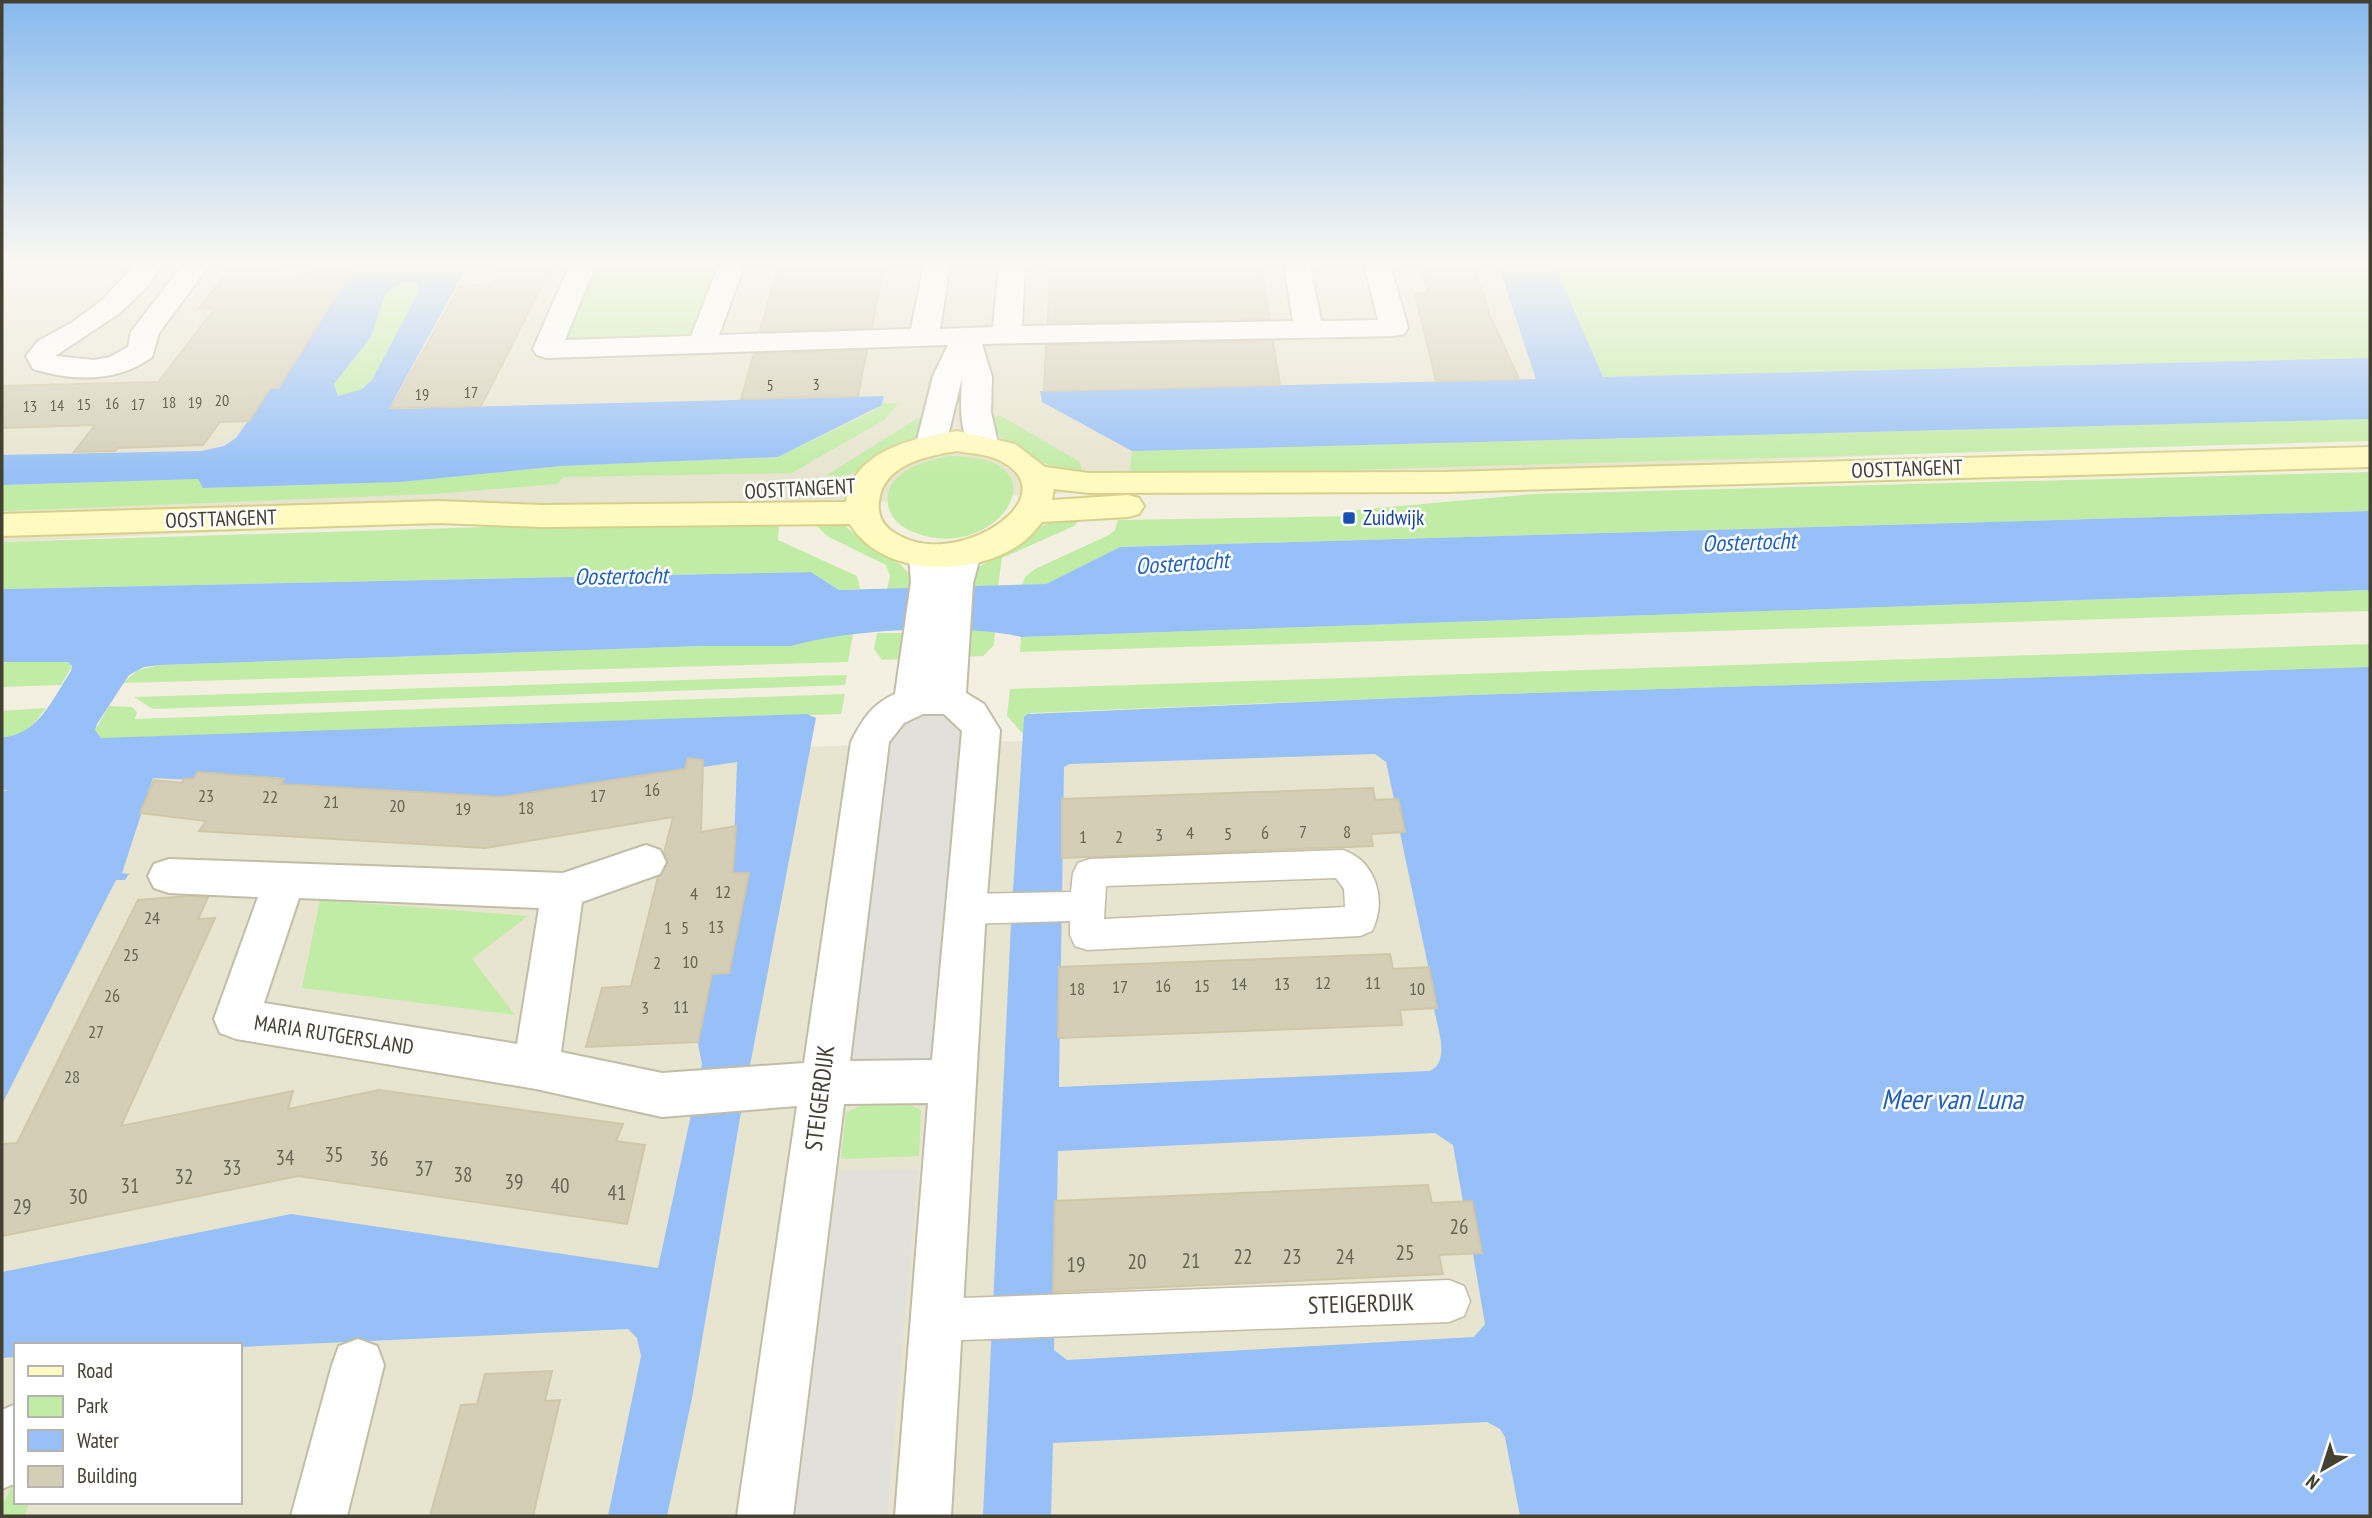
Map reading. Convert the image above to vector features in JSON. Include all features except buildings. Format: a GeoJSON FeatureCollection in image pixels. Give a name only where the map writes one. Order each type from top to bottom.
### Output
{"type":"FeatureCollection","features":[{"type":"Feature","properties":{"kind":"main road"},"geometry":{"type":"LineString","coordinates":[[983,443],[1006,450],[1024,461],[1036,477],[1040,494],[1034,512],[1021,529],[1000,543],[944,569],[891,546],[873,533],[865,499],[884,465],[905,453],[931,444],[983,443]]}},
{"type":"Feature","properties":{"kind":"main road","name":"OOSTTANGENT"},"geometry":{"type":"LineString","coordinates":[[1036,477],[1089,483],[1445,482],[2370,457]]}},
{"type":"Feature","properties":{"kind":"main road","name":"OOSTTANGENT"},"geometry":{"type":"LineString","coordinates":[[1034,512],[1261,499],[1445,482]]}},
{"type":"Feature","properties":{"kind":"main road","name":"OOSTTANGENT"},"geometry":{"type":"LineString","coordinates":[[2,525],[440,512],[542,516],[865,499]]}},
{"type":"Feature","properties":{"kind":"street"},"geometry":{"type":"LineString","coordinates":[[71,335],[44,350],[40,356],[43,363],[57,368],[83,369],[119,365],[136,357],[144,346],[145,335]]}},
{"type":"Feature","properties":{"kind":"street"},"geometry":{"type":"LineString","coordinates":[[553,335],[547,349],[1017,335]]}},
{"type":"Feature","properties":{"kind":"street"},"geometry":{"type":"LineString","coordinates":[[701,346],[705,335]]}},
{"type":"Feature","properties":{"kind":"street"},"geometry":{"type":"LineString","coordinates":[[966,337],[977,377],[976,412],[983,443]]}},
{"type":"Feature","properties":{"kind":"street"},"geometry":{"type":"LineString","coordinates":[[931,444],[948,376],[966,337]]}},
{"type":"Feature","properties":{"kind":"street"},"geometry":{"type":"LineString","coordinates":[[923,1516],[965,909],[981,730],[976,718],[966,708],[930,701],[944,569]]}},
{"type":"Feature","properties":{"kind":"street","name":"STEIGERDIJK"},"geometry":{"type":"LineString","coordinates":[[765,1516],[821,1083],[870,742],[874,728],[885,716],[930,701]]}},
{"type":"Feature","properties":{"kind":"street"},"geometry":{"type":"LineString","coordinates":[[169,876],[285,878],[563,891],[646,862]]}},
{"type":"Feature","properties":{"kind":"street"},"geometry":{"type":"LineString","coordinates":[[1343,864],[1355,873],[1365,895],[1360,921],[1087,935],[1087,906],[1090,873],[1343,864]]}},
{"type":"Feature","properties":{"kind":"street","name":"MARIA RUTGERSLAND"},"geometry":{"type":"LineString","coordinates":[[285,878],[236,1019],[536,1068],[662,1095],[821,1083],[954,1081]]}},
{"type":"Feature","properties":{"kind":"street"},"geometry":{"type":"LineString","coordinates":[[536,1068],[563,891]]}},
{"type":"Feature","properties":{"kind":"street"},"geometry":{"type":"LineString","coordinates":[[965,909],[1087,906]]}},
{"type":"Feature","properties":{"kind":"street","name":"STEIGERDIJK"},"geometry":{"type":"LineString","coordinates":[[936,1320],[1449,1301]]}},
{"type":"Feature","properties":{"kind":"street"},"geometry":{"type":"LineString","coordinates":[[319,1516],[358,1365]]}},
{"type":"Feature","properties":{"kind":"street"},"geometry":{"type":"LineString","coordinates":[[2,1461],[14,1435]]}},
{"type":"Feature","properties":{"kind":"shaded area"},"geometry":{"type":"Polygon","coordinates":[[[2,335],[2370,335],[2370,433],[2,542],[2,335]]]}},
{"type":"Feature","properties":{"kind":"shaded area"},"geometry":{"type":"Polygon","coordinates":[[[940,698],[977,728],[954,1081],[834,1084],[891,723],[940,698]]]}},
{"type":"Feature","properties":{"kind":"shaded area"},"geometry":{"type":"Polygon","coordinates":[[[1508,729],[2370,1516],[2,1516],[2,767],[1508,729]]]}},
{"type":"Feature","properties":{"kind":"shaded area"},"geometry":{"type":"Polygon","coordinates":[[[918,1169],[887,1516],[795,1516],[839,1171],[918,1169]]]}},
{"type":"Feature","properties":{"kind":"green space"},"geometry":{"type":"Polygon","coordinates":[[[396,335],[372,380],[362,389],[338,396],[334,384],[371,337],[396,335]]]}},
{"type":"Feature","properties":{"kind":"green space"},"geometry":{"type":"Polygon","coordinates":[[[566,335],[696,335],[695,337],[564,340],[566,335]]]}},
{"type":"Feature","properties":{"kind":"green space"},"geometry":{"type":"Polygon","coordinates":[[[1585,335],[2370,335],[2370,358],[1603,377],[1585,335]]]}},
{"type":"Feature","properties":{"kind":"green space"},"geometry":{"type":"Polygon","coordinates":[[[883,403],[899,403],[884,420],[792,473],[563,477],[558,484],[433,494],[2,511],[2,485],[198,479],[203,488],[400,482],[562,466],[778,457],[872,412],[883,403]]]}},
{"type":"Feature","properties":{"kind":"green space"},"geometry":{"type":"Polygon","coordinates":[[[1001,416],[1080,462],[1082,473],[1042,462],[1014,448],[994,429],[990,417],[1001,416]]]}},
{"type":"Feature","properties":{"kind":"green space"},"geometry":{"type":"Polygon","coordinates":[[[918,418],[930,419],[924,434],[889,456],[852,473],[827,475],[918,418]]]}},
{"type":"Feature","properties":{"kind":"green space"},"geometry":{"type":"Polygon","coordinates":[[[2370,419],[2370,441],[1129,476],[1132,451],[2370,419]]]}},
{"type":"Feature","properties":{"kind":"green space"},"geometry":{"type":"Polygon","coordinates":[[[949,456],[986,460],[1007,472],[1013,489],[1008,507],[992,523],[970,535],[942,539],[911,531],[893,517],[889,509],[888,493],[892,484],[899,476],[918,465],[949,456]]]}},
{"type":"Feature","properties":{"kind":"green space"},"geometry":{"type":"Polygon","coordinates":[[[2370,472],[2370,511],[1120,547],[1046,584],[1022,585],[1025,577],[1035,569],[1109,535],[1115,530],[1118,520],[1353,516],[1355,510],[1534,494],[2370,472]]]}},
{"type":"Feature","properties":{"kind":"green space"},"geometry":{"type":"Polygon","coordinates":[[[1077,516],[1079,520],[1074,526],[1002,558],[998,586],[973,586],[974,574],[978,568],[1032,531],[1046,524],[1077,516]]]}},
{"type":"Feature","properties":{"kind":"green space"},"geometry":{"type":"Polygon","coordinates":[[[818,519],[840,522],[872,548],[901,565],[912,577],[912,588],[887,589],[890,576],[886,565],[827,536],[817,526],[818,519]]]}},
{"type":"Feature","properties":{"kind":"green space"},"geometry":{"type":"Polygon","coordinates":[[[612,523],[779,523],[778,540],[857,576],[860,589],[839,590],[811,572],[2,589],[2,542],[612,523]]]}},
{"type":"Feature","properties":{"kind":"green space"},"geometry":{"type":"Polygon","coordinates":[[[2370,590],[2370,611],[1020,652],[1021,637],[2370,590]]]}},
{"type":"Feature","properties":{"kind":"green space"},"geometry":{"type":"Polygon","coordinates":[[[964,630],[995,630],[994,645],[983,656],[962,657],[964,630]]]}},
{"type":"Feature","properties":{"kind":"green space"},"geometry":{"type":"Polygon","coordinates":[[[877,633],[909,633],[903,659],[882,660],[874,649],[877,633]]]}},
{"type":"Feature","properties":{"kind":"green space"},"geometry":{"type":"Polygon","coordinates":[[[853,634],[848,662],[123,683],[138,670],[160,665],[702,646],[792,646],[826,635],[853,634]]]}},
{"type":"Feature","properties":{"kind":"green space"},"geometry":{"type":"Polygon","coordinates":[[[2370,644],[2370,667],[1470,695],[1031,713],[1024,717],[1023,734],[1007,716],[1010,689],[2370,644]]]}},
{"type":"Feature","properties":{"kind":"green space"},"geometry":{"type":"Polygon","coordinates":[[[2,662],[68,662],[72,666],[61,685],[2,687],[2,662]]]}},
{"type":"Feature","properties":{"kind":"green space"},"geometry":{"type":"Polygon","coordinates":[[[847,675],[845,685],[153,709],[134,697],[847,675]]]}},
{"type":"Feature","properties":{"kind":"green space"},"geometry":{"type":"Polygon","coordinates":[[[845,694],[841,714],[106,739],[101,738],[95,730],[109,706],[132,707],[137,712],[135,719],[845,694]]]}},
{"type":"Feature","properties":{"kind":"green space"},"geometry":{"type":"Polygon","coordinates":[[[46,708],[28,729],[17,735],[2,737],[2,711],[46,708]]]}},
{"type":"Feature","properties":{"kind":"green space"},"geometry":{"type":"Polygon","coordinates":[[[320,900],[528,916],[472,959],[515,1015],[302,988],[320,900]]]}},
{"type":"Feature","properties":{"kind":"green space"},"geometry":{"type":"Polygon","coordinates":[[[897,1099],[921,1110],[919,1156],[841,1159],[846,1113],[869,1101],[897,1099]]]}},
{"type":"Feature","properties":{"kind":"green space"},"geometry":{"type":"Polygon","coordinates":[[[14,1482],[14,1504],[28,1504],[25,1516],[2,1516],[2,1506],[14,1482]]]}},
{"type":"Feature","properties":{"kind":"water"},"geometry":{"type":"Polygon","coordinates":[[[307,335],[372,335],[334,384],[338,396],[362,389],[372,380],[396,335],[429,335],[389,409],[884,396],[882,405],[778,457],[562,466],[400,482],[203,488],[198,479],[2,485],[2,455],[201,451],[224,446],[236,438],[307,335]]]}},
{"type":"Feature","properties":{"kind":"water"},"geometry":{"type":"Polygon","coordinates":[[[1521,335],[1585,335],[1603,377],[2370,358],[2370,419],[1132,451],[1042,402],[1040,391],[1536,379],[1521,335]]]}},
{"type":"Feature","properties":{"kind":"water","name":"Oostertocht"},"geometry":{"type":"Polygon","coordinates":[[[2370,511],[2370,590],[1021,637],[970,630],[906,630],[843,635],[792,646],[702,646],[144,667],[129,675],[97,724],[95,730],[101,738],[807,714],[816,718],[740,1118],[692,1398],[667,1516],[608,1516],[641,1356],[637,1338],[628,1329],[242,1347],[242,1343],[14,1343],[14,1357],[2,1358],[2,1272],[291,1214],[658,1268],[702,1064],[698,1044],[712,974],[728,973],[748,874],[733,873],[737,762],[501,797],[280,785],[283,778],[259,776],[254,783],[153,778],[122,873],[129,874],[125,880],[116,880],[2,1104],[2,791],[10,790],[2,790],[2,737],[15,735],[35,723],[51,703],[72,666],[68,662],[2,662],[2,589],[811,572],[839,590],[1046,584],[1120,547],[2370,511]]]}},
{"type":"Feature","properties":{"kind":"water","name":"Meer van Luna"},"geometry":{"type":"Polygon","coordinates":[[[2370,667],[2370,1516],[1520,1516],[1505,1437],[1500,1429],[1487,1422],[1053,1443],[1051,1516],[983,1516],[1011,923],[1024,717],[1028,714],[1470,695],[2370,667]],[[1375,754],[1070,764],[1064,767],[1059,1087],[1430,1071],[1436,1066],[1441,1052],[1434,1008],[1437,1008],[1400,833],[1405,832],[1386,762],[1375,754]],[[1435,1133],[1058,1151],[1054,1350],[1067,1360],[1474,1337],[1485,1324],[1473,1254],[1482,1252],[1472,1201],[1463,1202],[1453,1145],[1435,1133]]]}},
{"type":"Feature","properties":{"kind":"place","name":"Zuidwijk"},"geometry":{"type":"Point","coordinates":[1349,518]}}]}
